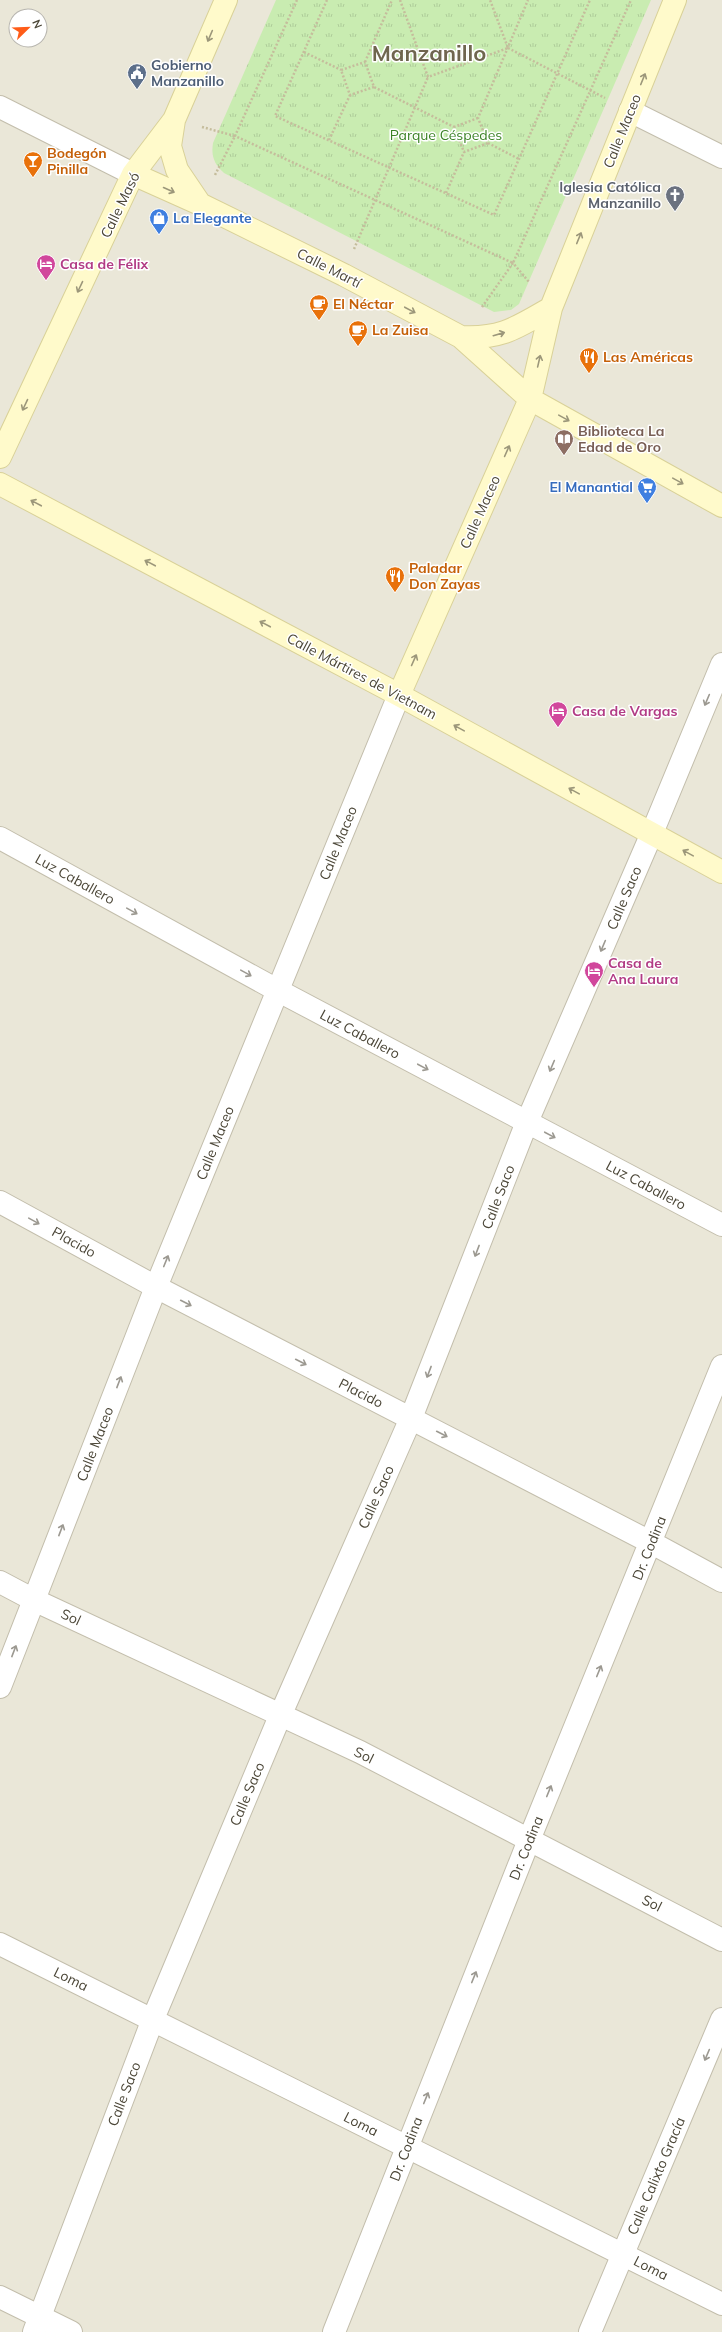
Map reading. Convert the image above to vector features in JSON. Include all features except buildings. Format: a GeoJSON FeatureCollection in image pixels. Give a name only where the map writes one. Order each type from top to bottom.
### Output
{"type":"FeatureCollection","features":[{"type":"Feature","properties":{"kind":"main road","name":"Calle Masó"},"geometry":{"type":"LineString","coordinates":[[0,457],[133,174],[174,120],[226,0]]}},
{"type":"Feature","properties":{"kind":"main road","name":"Calle Maceo"},"geometry":{"type":"LineString","coordinates":[[399,695],[530,399],[551,308],[675,0]]}},
{"type":"Feature","properties":{"kind":"main road"},"geometry":{"type":"LineString","coordinates":[[174,120],[170,146],[178,170],[200,204]]}},
{"type":"Feature","properties":{"kind":"main road","name":"Calle Martí"},"geometry":{"type":"LineString","coordinates":[[133,174],[200,204],[344,275],[461,337],[530,399],[722,506]]}},
{"type":"Feature","properties":{"kind":"main road"},"geometry":{"type":"LineString","coordinates":[[461,337],[484,338],[502,334],[551,308]]}},
{"type":"Feature","properties":{"kind":"main road","name":"Calle Mártires de Vietnam"},"geometry":{"type":"LineString","coordinates":[[0,484],[399,695],[722,872]]}},
{"type":"Feature","properties":{"kind":"street","name":"Calle Martí"},"geometry":{"type":"LineString","coordinates":[[0,107],[133,174]]}},
{"type":"Feature","properties":{"kind":"street"},"geometry":{"type":"LineString","coordinates":[[630,111],[722,157]]}},
{"type":"Feature","properties":{"kind":"street","name":"Calle Saco"},"geometry":{"type":"LineString","coordinates":[[37,2324],[153,2019],[280,1716],[411,1418],[527,1122],[652,833],[722,664]]}},
{"type":"Feature","properties":{"kind":"street","name":"Calle Maceo"},"geometry":{"type":"LineString","coordinates":[[0,1687],[156,1287],[399,695]]}},
{"type":"Feature","properties":{"kind":"street","name":"Luz Caballero"},"geometry":{"type":"LineString","coordinates":[[0,838],[277,990],[722,1225]]}},
{"type":"Feature","properties":{"kind":"street","name":"Placido"},"geometry":{"type":"LineString","coordinates":[[0,1202],[156,1287],[652,1543],[722,1581]]}},
{"type":"Feature","properties":{"kind":"street","name":"Dr. Codina"},"geometry":{"type":"LineString","coordinates":[[334,2332],[406,2147],[529,1840],[652,1543],[722,1366]]}},
{"type":"Feature","properties":{"kind":"street","name":"Sol"},"geometry":{"type":"LineString","coordinates":[[0,1582],[34,1600],[360,1752],[722,1940]]}},
{"type":"Feature","properties":{"kind":"street","name":"Loma"},"geometry":{"type":"LineString","coordinates":[[0,1944],[722,2304]]}},
{"type":"Feature","properties":{"kind":"street","name":"Calle Calixto Gracía"},"geometry":{"type":"LineString","coordinates":[[590,2332],[722,2019]]}},
{"type":"Feature","properties":{"kind":"street"},"geometry":{"type":"LineString","coordinates":[[0,2297],[37,2324],[71,2332]]}},
{"type":"Feature","properties":{"kind":"path"},"geometry":{"type":"LineString","coordinates":[[200,204],[236,136],[297,0]]}},
{"type":"Feature","properties":{"kind":"path"},"geometry":{"type":"LineString","coordinates":[[327,0],[275,116],[494,215],[590,0]]}},
{"type":"Feature","properties":{"kind":"path"},"geometry":{"type":"LineString","coordinates":[[392,0],[365,62],[374,87],[454,126],[464,152],[446,193]]}},
{"type":"Feature","properties":{"kind":"path"},"geometry":{"type":"LineString","coordinates":[[344,275],[428,77],[400,0]]}},
{"type":"Feature","properties":{"kind":"path"},"geometry":{"type":"LineString","coordinates":[[490,0],[508,48],[630,111]]}},
{"type":"Feature","properties":{"kind":"path"},"geometry":{"type":"LineString","coordinates":[[519,159],[488,143],[478,118],[528,0]]}},
{"type":"Feature","properties":{"kind":"path"},"geometry":{"type":"LineString","coordinates":[[461,337],[513,263],[632,0]]}},
{"type":"Feature","properties":{"kind":"path"},"geometry":{"type":"LineString","coordinates":[[428,77],[508,48]]}},
{"type":"Feature","properties":{"kind":"path"},"geometry":{"type":"LineString","coordinates":[[304,52],[341,70],[350,95],[329,140]]}},
{"type":"Feature","properties":{"kind":"path"},"geometry":{"type":"LineString","coordinates":[[341,70],[365,62]]}},
{"type":"Feature","properties":{"kind":"path"},"geometry":{"type":"LineString","coordinates":[[350,95],[374,87]]}},
{"type":"Feature","properties":{"kind":"path"},"geometry":{"type":"LineString","coordinates":[[454,126],[478,118]]}},
{"type":"Feature","properties":{"kind":"path"},"geometry":{"type":"LineString","coordinates":[[174,120],[236,136],[513,263],[551,308]]}},
{"type":"Feature","properties":{"kind":"path"},"geometry":{"type":"LineString","coordinates":[[464,152],[488,143]]}},
{"type":"Feature","properties":{"kind":"shaded area"},"geometry":{"type":"Polygon","coordinates":[[[0,0],[722,0],[722,2332],[0,2332],[0,0]]]}},
{"type":"Feature","properties":{"kind":"green space","name":"Parque Céspedes"},"geometry":{"type":"Polygon","coordinates":[[[276,0],[651,0],[519,304],[511,310],[494,312],[224,173],[218,166],[214,160],[212,152],[213,143],[276,0]]]}},
{"type":"Feature","properties":{"kind":"place","name":"Gobierno Manzanillo"},"geometry":{"type":"Point","coordinates":[137,90]}},
{"type":"Feature","properties":{"kind":"place","name":"Bodegón Pinilla"},"geometry":{"type":"Point","coordinates":[33,178]}},
{"type":"Feature","properties":{"kind":"place","name":"Iglesia Católica Manzanillo"},"geometry":{"type":"Point","coordinates":[675,212]}},
{"type":"Feature","properties":{"kind":"place","name":"La Elegante"},"geometry":{"type":"Point","coordinates":[159,235]}},
{"type":"Feature","properties":{"kind":"place","name":"Casa de Félix"},"geometry":{"type":"Point","coordinates":[46,281]}},
{"type":"Feature","properties":{"kind":"place","name":"El Néctar"},"geometry":{"type":"Point","coordinates":[319,321]}},
{"type":"Feature","properties":{"kind":"place","name":"La Zuisa"},"geometry":{"type":"Point","coordinates":[358,347]}},
{"type":"Feature","properties":{"kind":"place","name":"Las Américas"},"geometry":{"type":"Point","coordinates":[589,374]}},
{"type":"Feature","properties":{"kind":"place","name":"Biblioteca La Edad de Oro"},"geometry":{"type":"Point","coordinates":[564,456]}},
{"type":"Feature","properties":{"kind":"place","name":"El Manantial"},"geometry":{"type":"Point","coordinates":[647,504]}},
{"type":"Feature","properties":{"kind":"place","name":"Paladar Don Zayas"},"geometry":{"type":"Point","coordinates":[395,593]}},
{"type":"Feature","properties":{"kind":"place","name":"Casa de Vargas"},"geometry":{"type":"Point","coordinates":[558,728]}},
{"type":"Feature","properties":{"kind":"place","name":"Casa de Ana Laura"},"geometry":{"type":"Point","coordinates":[594,988]}},
{"type":"Feature","properties":{"kind":"district","name":"Manzanillo"},"geometry":{"type":"Point","coordinates":[429,53]}}]}
